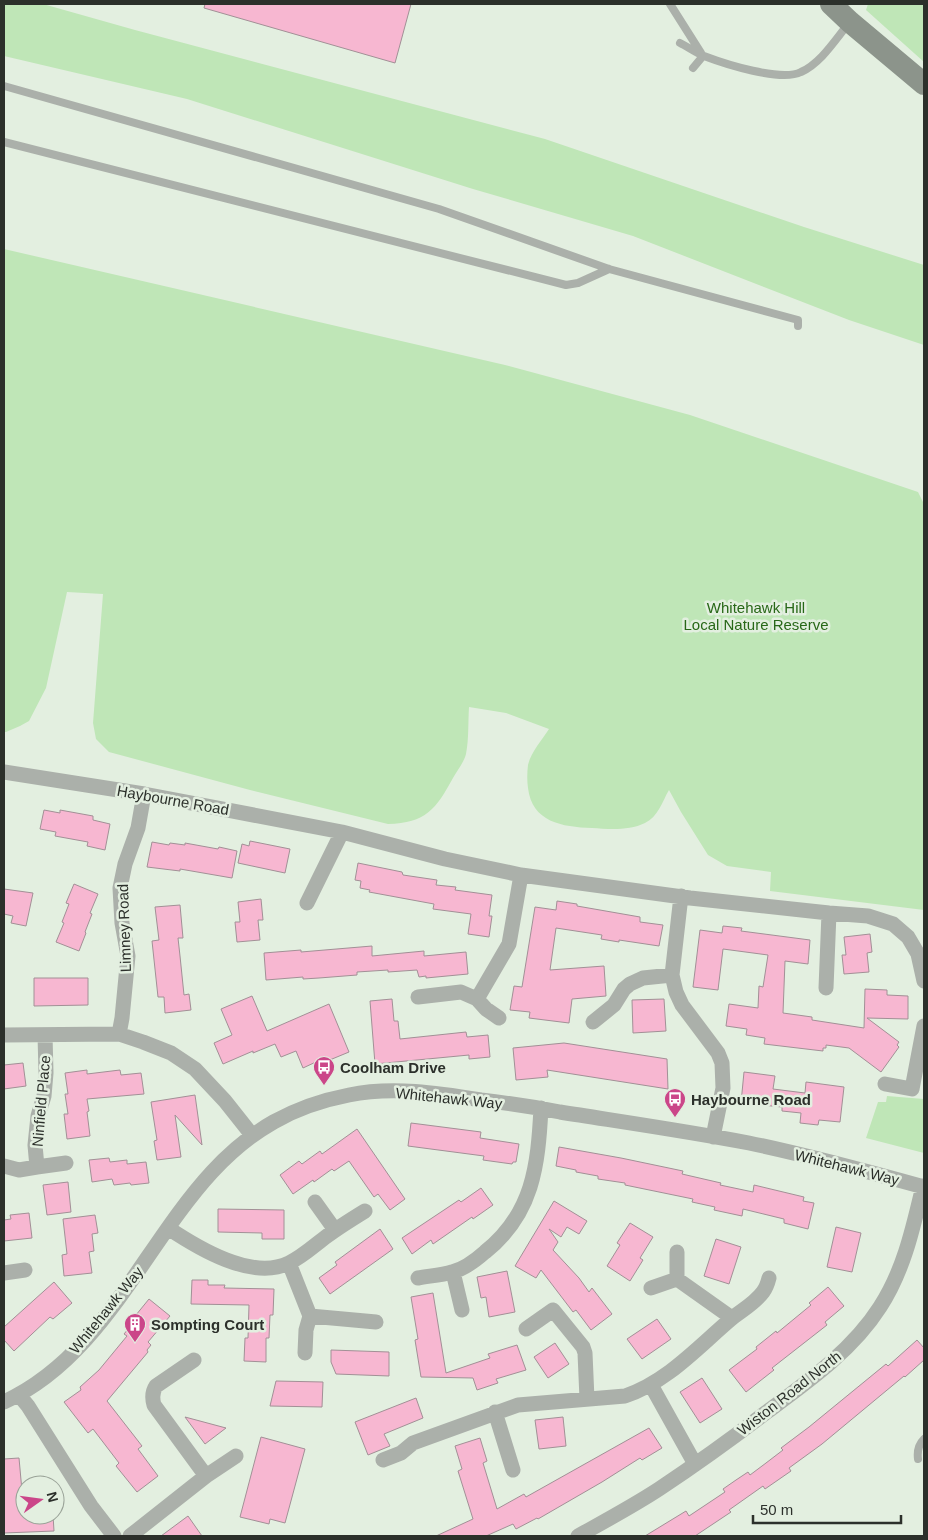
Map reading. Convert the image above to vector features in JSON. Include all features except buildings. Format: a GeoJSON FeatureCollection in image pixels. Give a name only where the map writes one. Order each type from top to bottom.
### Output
{"type":"FeatureCollection","features":[{"type":"Feature","properties":{"kind":"street"},"geometry":{"type":"LineString","coordinates":[[832,4],[850,22],[924,84]]}},
{"type":"Feature","properties":{"kind":"street","name":"Haybourne Road"},"geometry":{"type":"LineString","coordinates":[[4,772],[144,794],[342,832],[444,859],[521,875],[682,896],[868,916],[893,924],[908,937],[914,945],[924,981]]}},
{"type":"Feature","properties":{"kind":"street","name":"Limney Road"},"geometry":{"type":"LineString","coordinates":[[119,1034],[128,956],[122,923],[120,888],[125,864],[140,821],[144,794]]}},
{"type":"Feature","properties":{"kind":"street"},"geometry":{"type":"LineString","coordinates":[[307,904],[342,832]]}},
{"type":"Feature","properties":{"kind":"street"},"geometry":{"type":"LineString","coordinates":[[477,999],[508,944],[521,875]]}},
{"type":"Feature","properties":{"kind":"street"},"geometry":{"type":"LineString","coordinates":[[682,896],[672,975],[676,992],[682,1004],[718,1053],[722,1063],[723,1088],[713,1137]]}},
{"type":"Feature","properties":{"kind":"street"},"geometry":{"type":"LineString","coordinates":[[826,988],[829,913]]}},
{"type":"Feature","properties":{"kind":"street"},"geometry":{"type":"LineString","coordinates":[[593,1022],[614,1005],[624,989],[630,984],[643,978],[672,975]]}},
{"type":"Feature","properties":{"kind":"street"},"geometry":{"type":"LineString","coordinates":[[418,997],[461,992],[477,999],[498,1018]]}},
{"type":"Feature","properties":{"kind":"street"},"geometry":{"type":"LineString","coordinates":[[884,1084],[918,1090],[924,1026]]}},
{"type":"Feature","properties":{"kind":"street","name":"Ninfield Place"},"geometry":{"type":"LineString","coordinates":[[37,1167],[35,1145],[46,1073],[45,1034]]}},
{"type":"Feature","properties":{"kind":"street"},"geometry":{"type":"LineString","coordinates":[[4,1035],[119,1034],[171,1053],[195,1069],[252,1135]]}},
{"type":"Feature","properties":{"kind":"street","name":"Whitehawk Way"},"geometry":{"type":"LineString","coordinates":[[4,1402],[37,1383],[88,1337],[168,1228],[212,1172],[252,1135],[274,1120],[290,1113],[349,1095],[390,1091],[418,1092],[541,1108],[749,1143],[835,1162],[924,1186]]}},
{"type":"Feature","properties":{"kind":"street"},"geometry":{"type":"LineString","coordinates":[[418,1278],[453,1272],[473,1262],[503,1237],[518,1216],[535,1172],[539,1147],[541,1108]]}},
{"type":"Feature","properties":{"kind":"street","name":"Ninfield Place"},"geometry":{"type":"LineString","coordinates":[[4,1166],[19,1170],[66,1163]]}},
{"type":"Feature","properties":{"kind":"street","name":"Wiston Road North"},"geometry":{"type":"LineString","coordinates":[[578,1536],[660,1488],[695,1464],[807,1382],[846,1348],[869,1323],[890,1291],[901,1267],[924,1186]]}},
{"type":"Feature","properties":{"kind":"street"},"geometry":{"type":"LineString","coordinates":[[315,1202],[335,1230]]}},
{"type":"Feature","properties":{"kind":"street"},"geometry":{"type":"LineString","coordinates":[[168,1228],[213,1255],[240,1264],[265,1267],[289,1263],[365,1211]]}},
{"type":"Feature","properties":{"kind":"street"},"geometry":{"type":"LineString","coordinates":[[677,1252],[677,1279]]}},
{"type":"Feature","properties":{"kind":"street"},"geometry":{"type":"LineString","coordinates":[[289,1263],[310,1316],[306,1330],[305,1354]]}},
{"type":"Feature","properties":{"kind":"street"},"geometry":{"type":"LineString","coordinates":[[4,1273],[25,1270]]}},
{"type":"Feature","properties":{"kind":"street"},"geometry":{"type":"LineString","coordinates":[[453,1272],[462,1310]]}},
{"type":"Feature","properties":{"kind":"street"},"geometry":{"type":"LineString","coordinates":[[383,1460],[401,1453],[413,1443],[518,1405],[625,1396],[640,1391],[651,1385],[699,1348],[732,1318],[748,1308],[764,1291],[770,1278]]}},
{"type":"Feature","properties":{"kind":"street"},"geometry":{"type":"LineString","coordinates":[[651,1288],[677,1279]]}},
{"type":"Feature","properties":{"kind":"street"},"geometry":{"type":"LineString","coordinates":[[677,1279],[732,1318]]}},
{"type":"Feature","properties":{"kind":"street"},"geometry":{"type":"LineString","coordinates":[[526,1329],[553,1310],[583,1347],[587,1399]]}},
{"type":"Feature","properties":{"kind":"street"},"geometry":{"type":"LineString","coordinates":[[310,1316],[376,1322]]}},
{"type":"Feature","properties":{"kind":"street"},"geometry":{"type":"LineString","coordinates":[[194,1360],[156,1386],[152,1399],[156,1408],[206,1476]]}},
{"type":"Feature","properties":{"kind":"street"},"geometry":{"type":"LineString","coordinates":[[651,1385],[695,1464]]}},
{"type":"Feature","properties":{"kind":"street"},"geometry":{"type":"LineString","coordinates":[[19,1395],[28,1406],[91,1506],[114,1536]]}},
{"type":"Feature","properties":{"kind":"street"},"geometry":{"type":"LineString","coordinates":[[495,1412],[513,1470]]}},
{"type":"Feature","properties":{"kind":"street"},"geometry":{"type":"LineString","coordinates":[[130,1536],[206,1476],[236,1456]]}},
{"type":"Feature","properties":{"kind":"lane"},"geometry":{"type":"LineString","coordinates":[[670,4],[703,56]]}},
{"type":"Feature","properties":{"kind":"lane"},"geometry":{"type":"LineString","coordinates":[[680,43],[703,56],[759,72],[794,75],[815,63],[850,22]]}},
{"type":"Feature","properties":{"kind":"lane"},"geometry":{"type":"LineString","coordinates":[[693,68],[703,56]]}},
{"type":"Feature","properties":{"kind":"lane"},"geometry":{"type":"LineString","coordinates":[[4,86],[439,209],[609,269],[798,320],[798,326]]}},
{"type":"Feature","properties":{"kind":"lane"},"geometry":{"type":"LineString","coordinates":[[4,142],[566,285],[578,283],[609,269]]}},
{"type":"Feature","properties":{"kind":"lane"},"geometry":{"type":"LineString","coordinates":[[918,1459],[917,1450],[924,1439]]}},
{"type":"Feature","properties":{"kind":"green space"},"geometry":{"type":"Polygon","coordinates":[[[4,4],[43,4],[545,139],[804,227],[924,265],[924,345],[849,320],[633,236],[473,189],[187,99],[4,56],[4,4]]]}},
{"type":"Feature","properties":{"kind":"green space"},"geometry":{"type":"Polygon","coordinates":[[[868,4],[924,4],[924,62],[866,10],[868,4]]]}},
{"type":"Feature","properties":{"kind":"green space","name":"Whitehawk Hill Local Nature Reserve"},"geometry":{"type":"Polygon","coordinates":[[[4,249],[505,365],[690,415],[918,492],[924,504],[924,910],[770,891],[771,872],[727,866],[708,855],[669,790],[653,817],[639,826],[612,829],[581,827],[560,824],[550,820],[535,808],[528,788],[527,777],[528,765],[532,755],[549,729],[506,713],[469,707],[467,748],[460,766],[435,806],[421,817],[401,823],[388,824],[250,790],[109,752],[96,739],[93,723],[103,594],[67,592],[46,688],[29,721],[4,732],[4,249]]]}},
{"type":"Feature","properties":{"kind":"green space"},"geometry":{"type":"Polygon","coordinates":[[[887,1096],[924,1099],[924,1153],[866,1138],[878,1102],[886,1102],[887,1096]]]}},
{"type":"Feature","properties":{"kind":"place","name":"Coolham Drive"},"geometry":{"type":"Point","coordinates":[324,1086]}},
{"type":"Feature","properties":{"kind":"place","name":"Haybourne Road"},"geometry":{"type":"Point","coordinates":[675,1118]}},
{"type":"Feature","properties":{"kind":"place","name":"Sompting Court"},"geometry":{"type":"Point","coordinates":[135,1343]}}]}
